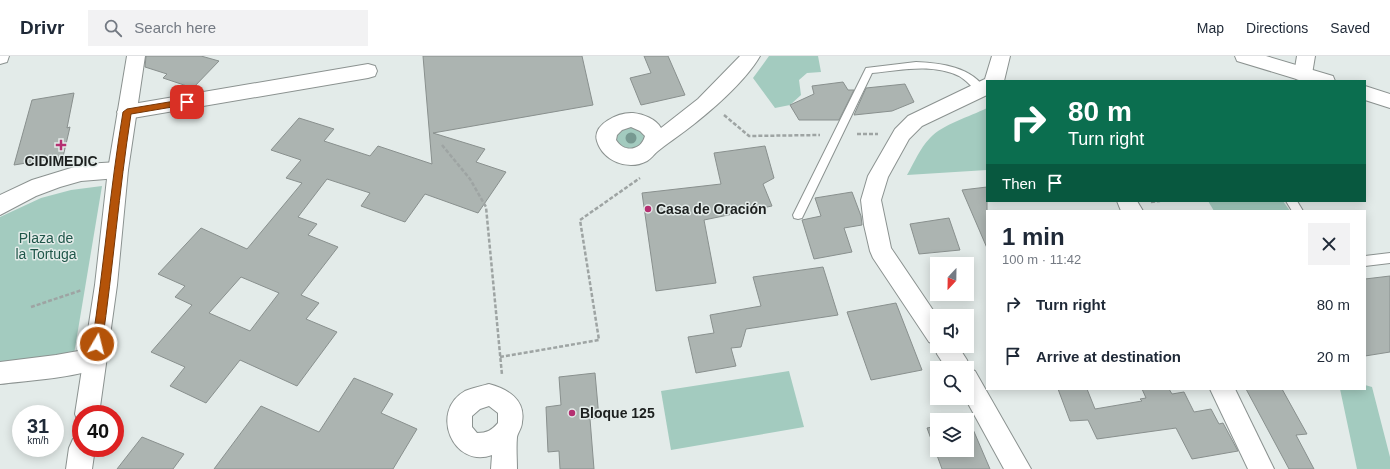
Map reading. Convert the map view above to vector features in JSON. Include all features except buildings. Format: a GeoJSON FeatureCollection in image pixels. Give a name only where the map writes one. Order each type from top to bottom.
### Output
{"type":"FeatureCollection","features":[{"type":"Feature","properties":{"kind":"street"},"geometry":{"type":"LineString","coordinates":[[88,405],[106,285],[118,170],[136,56]]}},
{"type":"Feature","properties":{"kind":"street"},"geometry":{"type":"LineString","coordinates":[[706,102],[681,116],[639,121],[623,121],[610,129],[606,134],[608,147],[613,152],[628,157],[642,154],[652,145],[677,128],[706,102],[737,73],[751,56]]}},
{"type":"Feature","properties":{"kind":"street"},"geometry":{"type":"LineString","coordinates":[[992,80],[1001,56]]}},
{"type":"Feature","properties":{"kind":"street"},"geometry":{"type":"LineString","coordinates":[[1244,56],[1304,65],[1325,80]]}},
{"type":"Feature","properties":{"kind":"street"},"geometry":{"type":"LineString","coordinates":[[127,112],[368,71]]}},
{"type":"Feature","properties":{"kind":"street"},"geometry":{"type":"LineString","coordinates":[[930,324],[881,251],[874,225],[871,200],[878,176],[902,134],[915,121],[986,86]]}},
{"type":"Feature","properties":{"kind":"street"},"geometry":{"type":"LineString","coordinates":[[1366,93],[1390,101]]}},
{"type":"Feature","properties":{"kind":"street"},"geometry":{"type":"LineString","coordinates":[[639,121],[646,124],[654,133],[652,145]]}},
{"type":"Feature","properties":{"kind":"street"},"geometry":{"type":"LineString","coordinates":[[0,206],[7,201],[53,182],[82,173],[118,170]]}},
{"type":"Feature","properties":{"kind":"street"},"geometry":{"type":"LineString","coordinates":[[0,373],[95,359]]}},
{"type":"Feature","properties":{"kind":"street"},"geometry":{"type":"LineString","coordinates":[[1222,390],[1261,469]]}},
{"type":"Feature","properties":{"kind":"street"},"geometry":{"type":"LineString","coordinates":[[974,391],[1018,469]]}},
{"type":"Feature","properties":{"kind":"street"},"geometry":{"type":"LineString","coordinates":[[489,395],[498,397],[504,401],[509,408],[511,416],[510,425],[505,433],[492,443],[484,446],[468,442],[463,437],[459,431],[458,423],[460,414],[465,406],[476,398],[489,395]]}},
{"type":"Feature","properties":{"kind":"street"},"geometry":{"type":"LineString","coordinates":[[504,469],[505,433]]}},
{"type":"Feature","properties":{"kind":"street"},"geometry":{"type":"LineString","coordinates":[[79,469],[81,457]]}},
{"type":"Feature","properties":{"kind":"lane"},"geometry":{"type":"LineString","coordinates":[[798,215],[869,70],[919,66],[945,68],[986,81]]}},
{"type":"Feature","properties":{"kind":"lane"},"geometry":{"type":"LineString","coordinates":[[1366,261],[1390,258]]}},
{"type":"Feature","properties":{"kind":"path"},"geometry":{"type":"LineString","coordinates":[[706,102],[749,136],[826,134]]}},
{"type":"Feature","properties":{"kind":"path"},"geometry":{"type":"LineString","coordinates":[[856,134],[902,134]]}},
{"type":"Feature","properties":{"kind":"path"},"geometry":{"type":"LineString","coordinates":[[442,145],[470,179],[486,207],[504,401]]}},
{"type":"Feature","properties":{"kind":"path"},"geometry":{"type":"LineString","coordinates":[[500,356],[599,340],[580,220],[644,175]]}},
{"type":"Feature","properties":{"kind":"path"},"geometry":{"type":"LineString","coordinates":[[31,306],[77,291],[106,285]]}},
{"type":"Feature","properties":{"kind":"green space"},"geometry":{"type":"Polygon","coordinates":[[[769,56],[818,56],[821,72],[807,73],[799,80],[801,95],[790,105],[775,108],[753,78],[769,56]]]}},
{"type":"Feature","properties":{"kind":"green space"},"geometry":{"type":"Polygon","coordinates":[[[986,108],[986,170],[907,175],[923,146],[935,133],[986,108]]]}},
{"type":"Feature","properties":{"kind":"green space"},"geometry":{"type":"Polygon","coordinates":[[[625,128],[638,129],[644,136],[645,139],[637,149],[623,149],[616,140],[618,133],[625,128]]]}},
{"type":"Feature","properties":{"kind":"green space","name":"Plaza de la Tortuga"},"geometry":{"type":"Polygon","coordinates":[[[102,186],[74,354],[0,370],[0,217],[41,198],[71,190],[102,186]]]}},
{"type":"Feature","properties":{"kind":"green space"},"geometry":{"type":"Polygon","coordinates":[[[1209,202],[1284,202],[1289,210],[1213,210],[1209,202]]]}},
{"type":"Feature","properties":{"kind":"green space"},"geometry":{"type":"Polygon","coordinates":[[[789,371],[804,427],[671,450],[661,391],[789,371]]]}},
{"type":"Feature","properties":{"kind":"green space"},"geometry":{"type":"Polygon","coordinates":[[[1366,385],[1372,387],[1390,457],[1390,469],[1357,469],[1340,390],[1366,390],[1366,385]]]}},
{"type":"Feature","properties":{"kind":"place","name":"CIDIMEDIC"},"geometry":{"type":"Point","coordinates":[61,145]}},
{"type":"Feature","properties":{"kind":"place","name":"Casa de Oración"},"geometry":{"type":"Point","coordinates":[648,209]}},
{"type":"Feature","properties":{"kind":"place","name":"Bloque 125"},"geometry":{"type":"Point","coordinates":[572,413]}},
{"type":"Feature","properties":{"kind":"route"},"geometry":{"type":"LineString","coordinates":[[97,344],[106,285],[118,170],[127,112],[187,102]]}}]}
